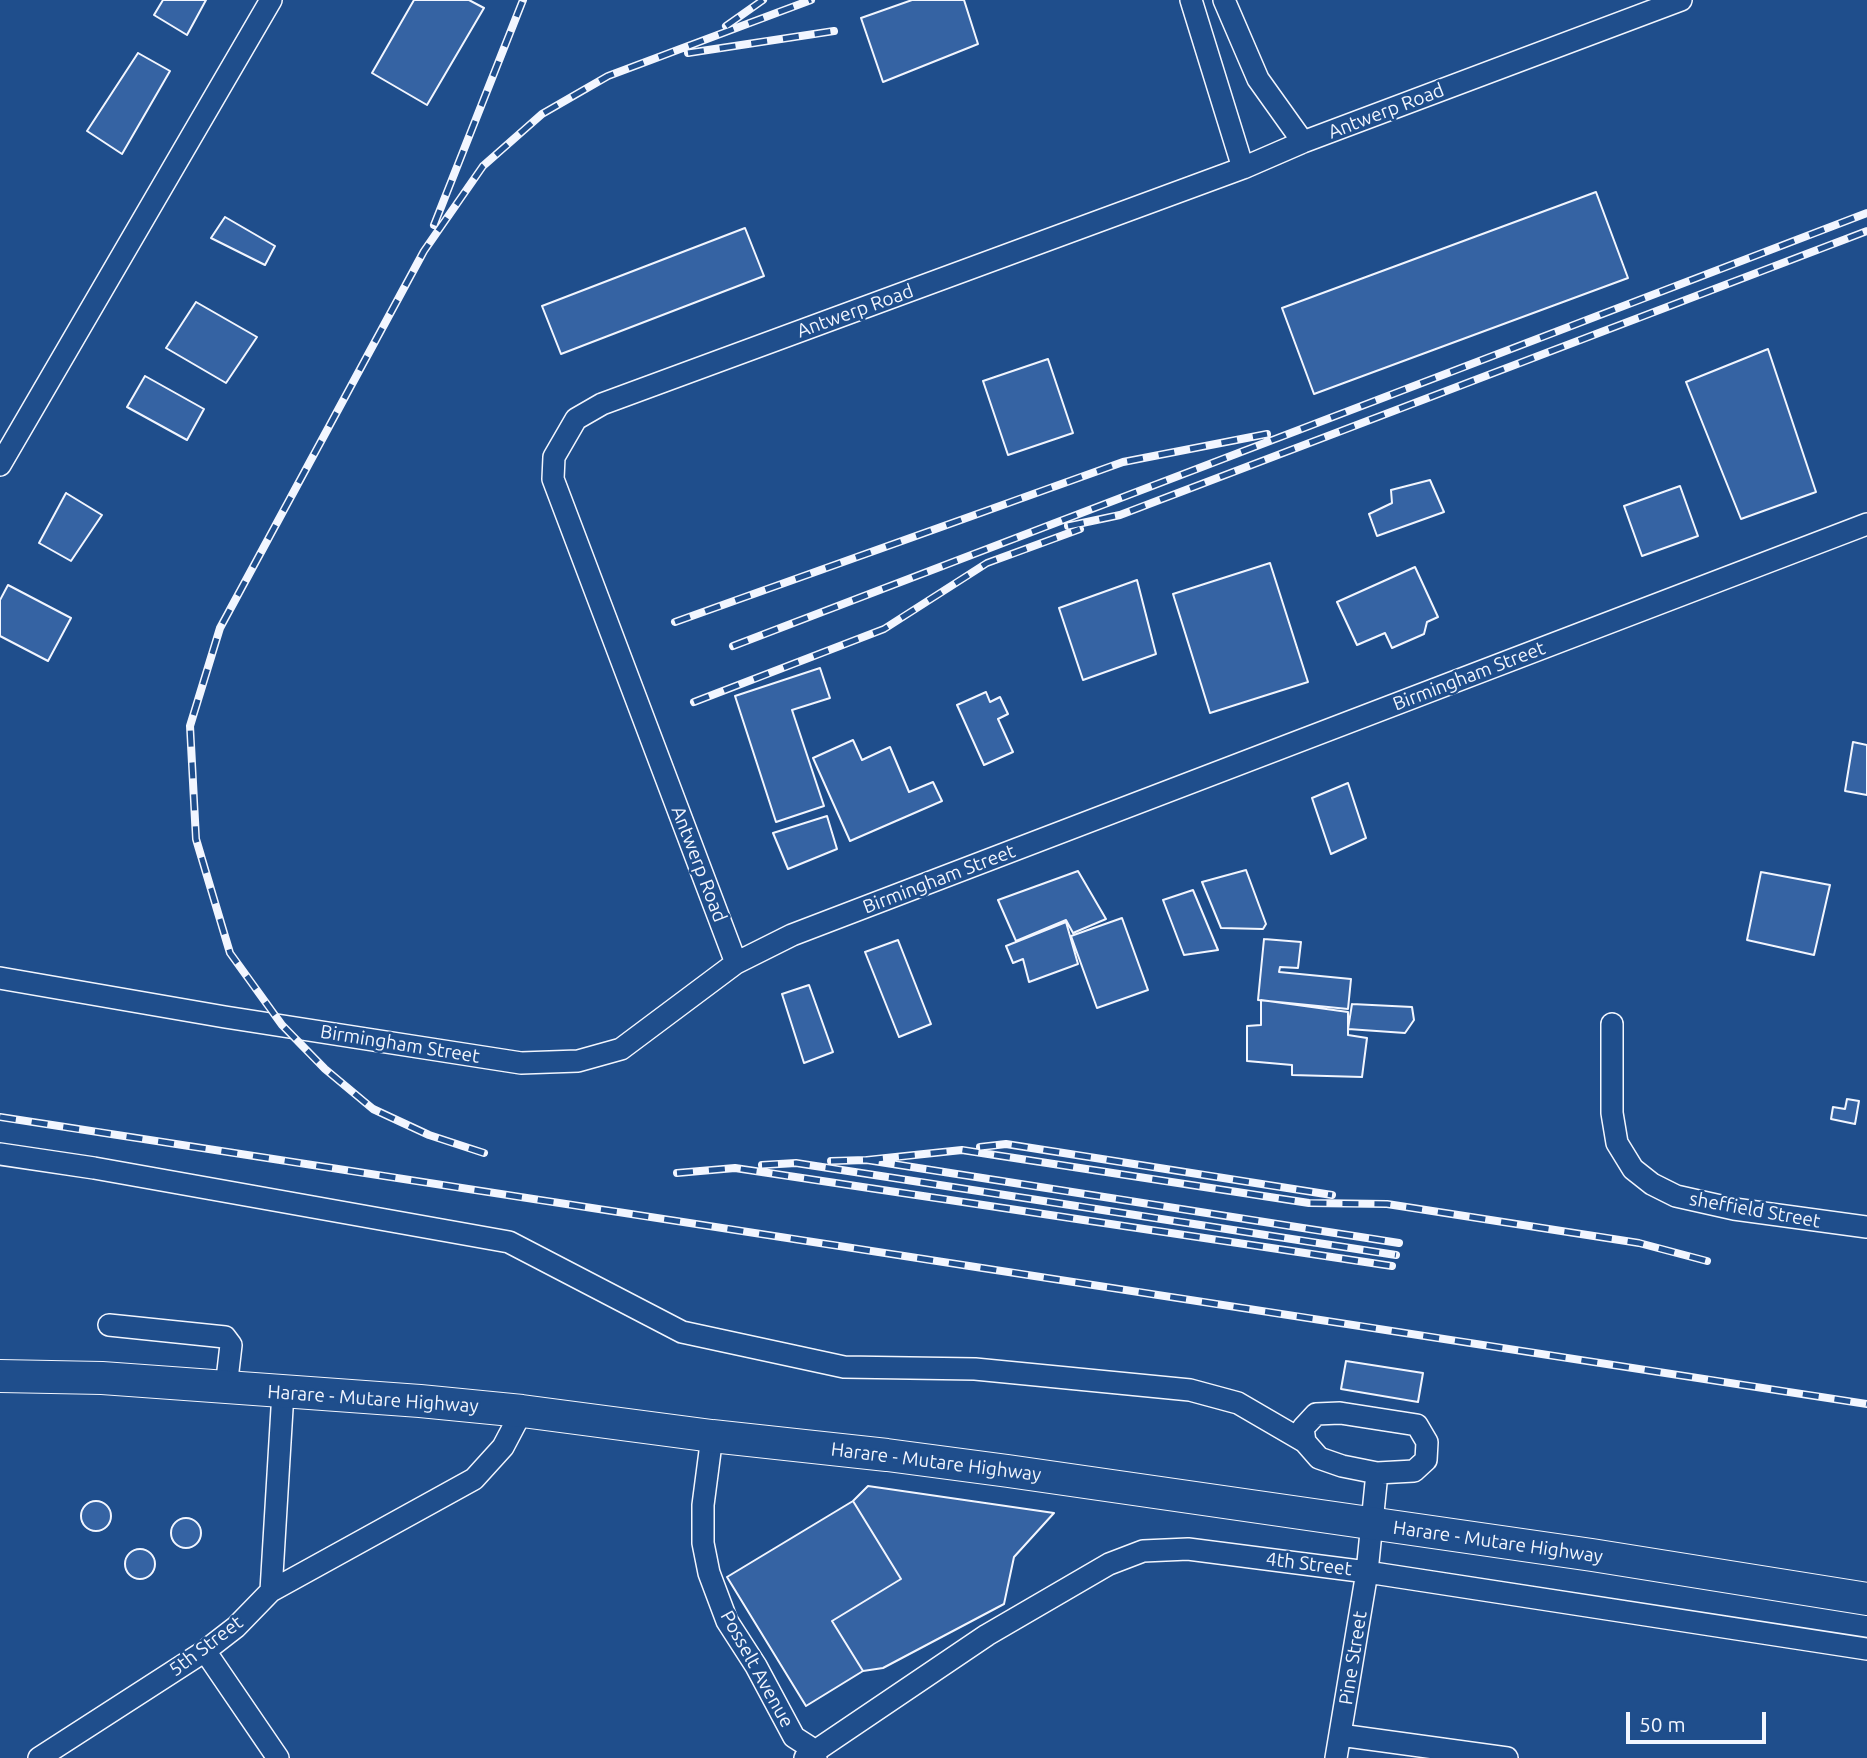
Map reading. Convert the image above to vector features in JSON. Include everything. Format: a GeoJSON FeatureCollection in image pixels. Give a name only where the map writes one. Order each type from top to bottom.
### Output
{"type":"FeatureCollection","features":[{"type":"Feature","properties":{"kind":"highway","name":"Harare - Mutare Highway"},"geometry":{"type":"LineString","coordinates":[[0,1376],[102,1378],[522,1411],[1008,1471],[1867,1599]]}},
{"type":"Feature","properties":{"kind":"street"},"geometry":{"type":"LineString","coordinates":[[0,465],[271,0]]}},
{"type":"Feature","properties":{"kind":"street"},"geometry":{"type":"LineString","coordinates":[[1191,0],[1243,168]]}},
{"type":"Feature","properties":{"kind":"street"},"geometry":{"type":"LineString","coordinates":[[1224,0],[1258,79],[1303,142]]}},
{"type":"Feature","properties":{"kind":"street","name":"Antwerp Road"},"geometry":{"type":"LineString","coordinates":[[736,962],[553,479],[554,457],[563,437],[576,419],[602,404],[1243,168],[1303,142],[1681,0]]}},
{"type":"Feature","properties":{"kind":"street","name":"Birmingham Street"},"geometry":{"type":"LineString","coordinates":[[0,978],[225,1017],[521,1063],[579,1061],[621,1049],[736,962],[792,935],[1867,524]]}},
{"type":"Feature","properties":{"kind":"street","name":"sheffield Street"},"geometry":{"type":"LineString","coordinates":[[1612,1024],[1612,1112],[1617,1143],[1633,1169],[1652,1184],[1676,1196],[1734,1209],[1867,1227]]}},
{"type":"Feature","properties":{"kind":"street"},"geometry":{"type":"LineString","coordinates":[[0,1154],[94,1168],[509,1242],[682,1332],[844,1367],[975,1369],[1190,1390],[1238,1404],[1305,1442],[1319,1458],[1342,1466],[1377,1474],[1414,1471],[1426,1460],[1427,1442],[1417,1425],[1340,1413],[1316,1414],[1303,1428],[1305,1442]]}},
{"type":"Feature","properties":{"kind":"street"},"geometry":{"type":"LineString","coordinates":[[109,1325],[225,1338],[231,1345],[226,1388]]}},
{"type":"Feature","properties":{"kind":"street"},"geometry":{"type":"LineString","coordinates":[[271,1591],[283,1392]]}},
{"type":"Feature","properties":{"kind":"street","name":"5th Street"},"geometry":{"type":"LineString","coordinates":[[39,1758],[205,1651],[236,1627],[271,1591],[474,1479],[503,1447],[522,1411]]}},
{"type":"Feature","properties":{"kind":"street","name":"Posselt Avenue"},"geometry":{"type":"LineString","coordinates":[[712,1436],[703,1505],[703,1543],[709,1573],[727,1621],[756,1666],[804,1753]]}},
{"type":"Feature","properties":{"kind":"street","name":"Pine Street"},"geometry":{"type":"LineString","coordinates":[[1336,1758],[1367,1572],[1377,1474]]}},
{"type":"Feature","properties":{"kind":"street","name":"4th Street"},"geometry":{"type":"LineString","coordinates":[[804,1753],[987,1634],[1109,1564],[1143,1551],[1188,1549],[1367,1572],[1867,1649]]}},
{"type":"Feature","properties":{"kind":"street"},"geometry":{"type":"LineString","coordinates":[[205,1651],[278,1758]]}},
{"type":"Feature","properties":{"kind":"street"},"geometry":{"type":"LineString","coordinates":[[1340,1735],[1507,1758]]}},
{"type":"Feature","properties":{"kind":"building"},"geometry":{"type":"Polygon","coordinates":[[[163,0],[206,0],[187,35],[154,15],[163,0]]]}},
{"type":"Feature","properties":{"kind":"building"},"geometry":{"type":"Polygon","coordinates":[[[414,0],[469,0],[484,8],[427,105],[372,73],[414,0]]]}},
{"type":"Feature","properties":{"kind":"building"},"geometry":{"type":"Polygon","coordinates":[[[912,0],[964,0],[978,44],[883,82],[861,18],[912,0]]]}},
{"type":"Feature","properties":{"kind":"building"},"geometry":{"type":"Polygon","coordinates":[[[138,53],[170,71],[122,154],[87,131],[138,53]]]}},
{"type":"Feature","properties":{"kind":"building"},"geometry":{"type":"Polygon","coordinates":[[[1596,192],[1628,278],[1314,394],[1282,308],[1596,192]]]}},
{"type":"Feature","properties":{"kind":"building"},"geometry":{"type":"Polygon","coordinates":[[[225,217],[275,246],[265,265],[211,238],[225,217]]]}},
{"type":"Feature","properties":{"kind":"building"},"geometry":{"type":"Polygon","coordinates":[[[745,228],[764,276],[561,354],[542,306],[745,228]]]}},
{"type":"Feature","properties":{"kind":"building"},"geometry":{"type":"Polygon","coordinates":[[[196,302],[257,337],[226,383],[166,348],[196,302]]]}},
{"type":"Feature","properties":{"kind":"building"},"geometry":{"type":"Polygon","coordinates":[[[1768,349],[1816,492],[1741,519],[1686,382],[1768,349]]]}},
{"type":"Feature","properties":{"kind":"building"},"geometry":{"type":"Polygon","coordinates":[[[1048,359],[1073,433],[1008,455],[983,381],[1048,359]]]}},
{"type":"Feature","properties":{"kind":"building"},"geometry":{"type":"Polygon","coordinates":[[[145,376],[204,409],[187,440],[127,407],[145,376]]]}},
{"type":"Feature","properties":{"kind":"building"},"geometry":{"type":"Polygon","coordinates":[[[1430,480],[1444,512],[1377,536],[1369,514],[1392,503],[1391,490],[1430,480]]]}},
{"type":"Feature","properties":{"kind":"building"},"geometry":{"type":"Polygon","coordinates":[[[1680,486],[1698,536],[1642,556],[1624,506],[1680,486]]]}},
{"type":"Feature","properties":{"kind":"building"},"geometry":{"type":"Polygon","coordinates":[[[66,493],[102,515],[71,561],[39,543],[66,493]]]}},
{"type":"Feature","properties":{"kind":"building"},"geometry":{"type":"Polygon","coordinates":[[[1270,563],[1308,682],[1210,713],[1173,594],[1270,563]]]}},
{"type":"Feature","properties":{"kind":"building"},"geometry":{"type":"Polygon","coordinates":[[[1415,567],[1438,617],[1427,622],[1424,634],[1392,648],[1385,633],[1357,645],[1337,602],[1415,567]]]}},
{"type":"Feature","properties":{"kind":"building"},"geometry":{"type":"Polygon","coordinates":[[[1137,580],[1156,654],[1083,680],[1059,608],[1137,580]]]}},
{"type":"Feature","properties":{"kind":"building"},"geometry":{"type":"Polygon","coordinates":[[[8,585],[71,618],[48,661],[0,636],[0,600],[8,585]]]}},
{"type":"Feature","properties":{"kind":"building"},"geometry":{"type":"Polygon","coordinates":[[[820,668],[830,698],[792,710],[824,806],[776,822],[735,696],[820,668]]]}},
{"type":"Feature","properties":{"kind":"building"},"geometry":{"type":"Polygon","coordinates":[[[986,692],[990,702],[1000,697],[1008,714],[998,719],[1013,752],[984,765],[957,705],[986,692]]]}},
{"type":"Feature","properties":{"kind":"building"},"geometry":{"type":"Polygon","coordinates":[[[853,740],[862,760],[890,747],[909,792],[933,782],[942,801],[850,841],[813,758],[853,740]]]}},
{"type":"Feature","properties":{"kind":"building"},"geometry":{"type":"Polygon","coordinates":[[[1853,742],[1867,745],[1867,795],[1845,791],[1853,742]]]}},
{"type":"Feature","properties":{"kind":"building"},"geometry":{"type":"Polygon","coordinates":[[[1348,783],[1366,838],[1331,854],[1312,798],[1348,783]]]}},
{"type":"Feature","properties":{"kind":"building"},"geometry":{"type":"Polygon","coordinates":[[[827,816],[837,849],[788,869],[773,833],[827,816]]]}},
{"type":"Feature","properties":{"kind":"building"},"geometry":{"type":"Polygon","coordinates":[[[1246,870],[1266,924],[1263,929],[1221,928],[1202,882],[1246,870]]]}},
{"type":"Feature","properties":{"kind":"building"},"geometry":{"type":"Polygon","coordinates":[[[1078,871],[1106,919],[1073,933],[1066,920],[1016,941],[998,900],[1078,871]]]}},
{"type":"Feature","properties":{"kind":"building"},"geometry":{"type":"Polygon","coordinates":[[[1761,872],[1830,885],[1814,955],[1747,940],[1761,872]]]}},
{"type":"Feature","properties":{"kind":"building"},"geometry":{"type":"Polygon","coordinates":[[[1193,890],[1218,950],[1184,955],[1163,900],[1193,890]]]}},
{"type":"Feature","properties":{"kind":"building"},"geometry":{"type":"Polygon","coordinates":[[[1122,918],[1148,990],[1097,1008],[1071,936],[1122,918]]]}},
{"type":"Feature","properties":{"kind":"building"},"geometry":{"type":"Polygon","coordinates":[[[1066,922],[1078,964],[1029,982],[1023,959],[1013,963],[1006,946],[1066,922]]]}},
{"type":"Feature","properties":{"kind":"building"},"geometry":{"type":"Polygon","coordinates":[[[1264,939],[1301,942],[1298,968],[1280,967],[1279,972],[1351,979],[1348,1009],[1258,1000],[1264,939]]]}},
{"type":"Feature","properties":{"kind":"building"},"geometry":{"type":"Polygon","coordinates":[[[898,940],[931,1024],[899,1037],[865,952],[898,940]]]}},
{"type":"Feature","properties":{"kind":"building"},"geometry":{"type":"Polygon","coordinates":[[[809,985],[833,1052],[804,1063],[782,994],[809,985]]]}},
{"type":"Feature","properties":{"kind":"building"},"geometry":{"type":"Polygon","coordinates":[[[1261,1000],[1348,1012],[1348,1035],[1367,1038],[1362,1077],[1292,1075],[1292,1065],[1247,1061],[1247,1026],[1261,1025],[1261,1000]]]}},
{"type":"Feature","properties":{"kind":"building"},"geometry":{"type":"Polygon","coordinates":[[[1352,1004],[1412,1007],[1414,1020],[1405,1033],[1348,1029],[1352,1004]]]}},
{"type":"Feature","properties":{"kind":"building"},"geometry":{"type":"Polygon","coordinates":[[[1847,1099],[1859,1101],[1855,1124],[1831,1119],[1833,1107],[1845,1109],[1847,1099]]]}},
{"type":"Feature","properties":{"kind":"building"},"geometry":{"type":"Polygon","coordinates":[[[1346,1361],[1423,1373],[1418,1402],[1341,1389],[1346,1361]]]}},
{"type":"Feature","properties":{"kind":"building"},"geometry":{"type":"Polygon","coordinates":[[[868,1486],[1054,1513],[1014,1557],[1004,1604],[883,1668],[863,1671],[832,1621],[901,1579],[853,1501],[868,1486]]]}},
{"type":"Feature","properties":{"kind":"building"},"geometry":{"type":"Polygon","coordinates":[[[96,1501],[107,1505],[111,1516],[107,1527],[96,1531],[85,1527],[81,1516],[85,1505],[96,1501]]]}},
{"type":"Feature","properties":{"kind":"building"},"geometry":{"type":"Polygon","coordinates":[[[853,1501],[901,1579],[832,1621],[863,1671],[806,1706],[727,1577],[853,1501]]]}},
{"type":"Feature","properties":{"kind":"building"},"geometry":{"type":"Polygon","coordinates":[[[186,1518],[197,1522],[201,1533],[197,1544],[186,1548],[175,1544],[171,1533],[175,1522],[186,1518]]]}},
{"type":"Feature","properties":{"kind":"building"},"geometry":{"type":"Polygon","coordinates":[[[140,1549],[151,1553],[155,1564],[151,1575],[140,1579],[129,1575],[125,1564],[129,1553],[140,1549]]]}},
{"type":"Feature","properties":{"kind":"railway"},"geometry":{"type":"LineString","coordinates":[[434,225],[523,0]]}},
{"type":"Feature","properties":{"kind":"railway"},"geometry":{"type":"LineString","coordinates":[[726,26],[763,0]]}},
{"type":"Feature","properties":{"kind":"railway"},"geometry":{"type":"LineString","coordinates":[[484,1153],[429,1135],[373,1109],[325,1069],[282,1025],[230,953],[196,839],[190,726],[220,628],[424,251],[483,166],[542,114],[608,76],[811,0]]}},
{"type":"Feature","properties":{"kind":"railway"},"geometry":{"type":"LineString","coordinates":[[688,53],[834,31]]}},
{"type":"Feature","properties":{"kind":"railway"},"geometry":{"type":"LineString","coordinates":[[733,646],[1867,213]]}},
{"type":"Feature","properties":{"kind":"railway"},"geometry":{"type":"LineString","coordinates":[[1068,526],[1120,515],[1867,231]]}},
{"type":"Feature","properties":{"kind":"railway"},"geometry":{"type":"LineString","coordinates":[[675,622],[1123,462],[1267,434]]}},
{"type":"Feature","properties":{"kind":"railway"},"geometry":{"type":"LineString","coordinates":[[694,702],[884,629],[987,563],[1080,529]]}},
{"type":"Feature","properties":{"kind":"railway"},"geometry":{"type":"LineString","coordinates":[[0,1117],[1867,1404]]}},
{"type":"Feature","properties":{"kind":"railway"},"geometry":{"type":"LineString","coordinates":[[980,1147],[1006,1144],[1332,1195]]}},
{"type":"Feature","properties":{"kind":"railway"},"geometry":{"type":"LineString","coordinates":[[867,1160],[962,1150],[1309,1203],[1387,1204],[1639,1243],[1707,1261]]}},
{"type":"Feature","properties":{"kind":"railway"},"geometry":{"type":"LineString","coordinates":[[831,1161],[867,1160],[1399,1243]]}},
{"type":"Feature","properties":{"kind":"railway"},"geometry":{"type":"LineString","coordinates":[[762,1165],[796,1163],[1396,1255]]}},
{"type":"Feature","properties":{"kind":"railway"},"geometry":{"type":"LineString","coordinates":[[677,1173],[735,1168],[1392,1266]]}}]}
